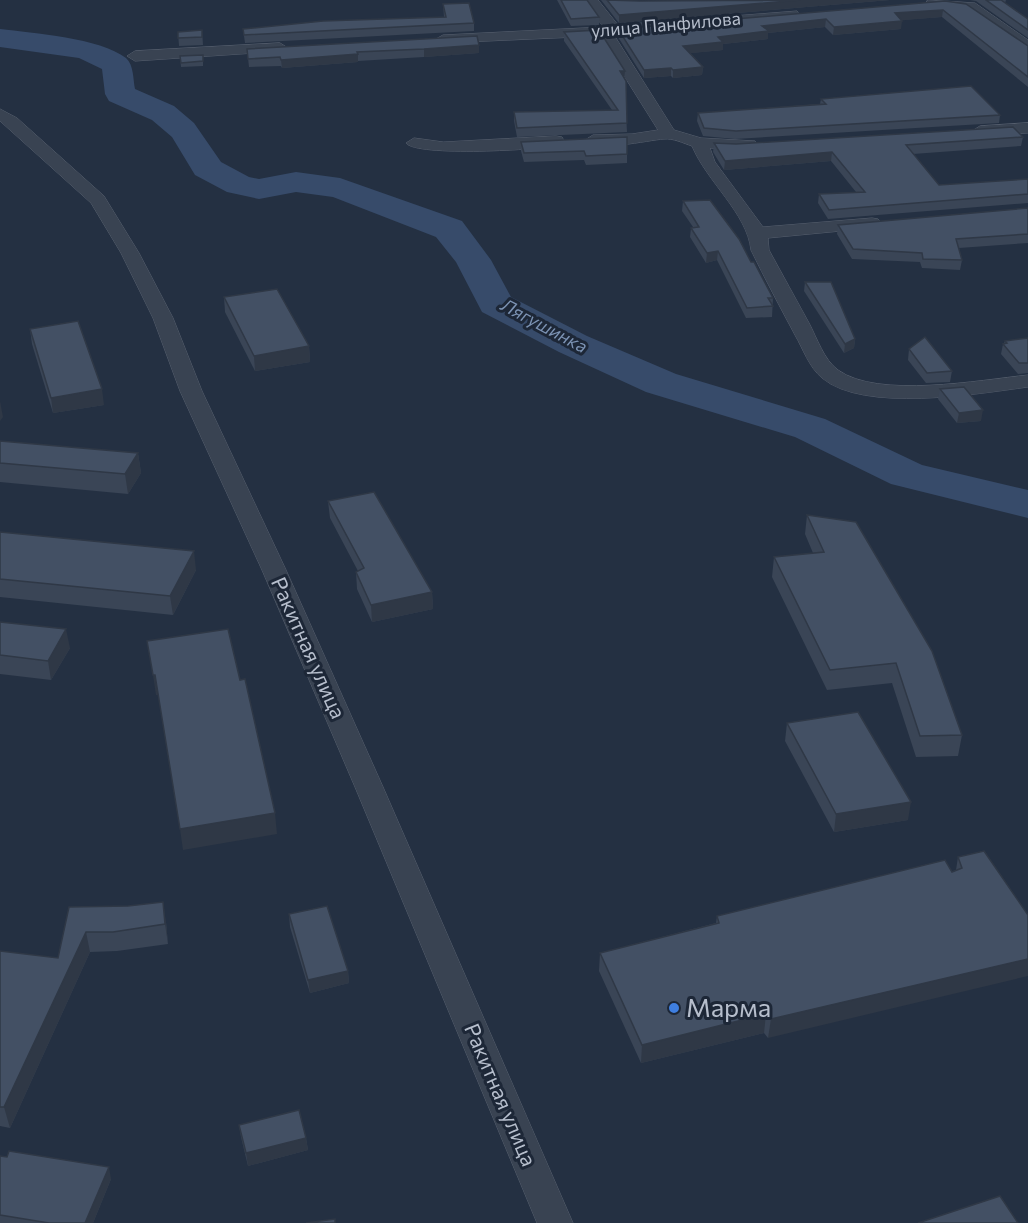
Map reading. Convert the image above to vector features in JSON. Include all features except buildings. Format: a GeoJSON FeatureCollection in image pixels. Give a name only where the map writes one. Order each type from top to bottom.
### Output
{"type":"FeatureCollection","features":[{"type":"Feature","properties":{"kind":"street"},"geometry":{"type":"LineString","coordinates":[[591,0],[668,134]]}},
{"type":"Feature","properties":{"kind":"street"},"geometry":{"type":"LineString","coordinates":[[920,4],[944,2],[970,6],[1028,46]]}},
{"type":"Feature","properties":{"kind":"street","name":"улица Панфилова"},"geometry":{"type":"LineString","coordinates":[[428,40],[802,14]]}},
{"type":"Feature","properties":{"kind":"street"},"geometry":{"type":"LineString","coordinates":[[135,56],[299,47]]}},
{"type":"Feature","properties":{"kind":"street","name":"Ракитная улица"},"geometry":{"type":"LineString","coordinates":[[0,114],[11,121],[98,200],[130,253],[163,318],[191,391],[274,570],[369,787],[555,1223]]}},
{"type":"Feature","properties":{"kind":"street"},"geometry":{"type":"LineString","coordinates":[[958,132],[1028,128]]}},
{"type":"Feature","properties":{"kind":"street"},"geometry":{"type":"LineString","coordinates":[[414,143],[443,147],[632,139],[668,134],[699,143],[735,146],[770,143]]}},
{"type":"Feature","properties":{"kind":"street"},"geometry":{"type":"LineString","coordinates":[[699,143],[707,162],[758,233],[760,250],[813,349],[830,374],[843,383],[860,387],[918,393],[1028,381]]}},
{"type":"Feature","properties":{"kind":"street"},"geometry":{"type":"LineString","coordinates":[[758,233],[887,222]]}},
{"type":"Feature","properties":{"kind":"waterway","name":"Лягушинка"},"geometry":{"type":"LineString","coordinates":[[0,38],[87,51],[116,65],[120,94],[163,113],[183,130],[199,151],[207,168],[239,185],[259,189],[296,182],[340,188],[449,229],[473,260],[496,304],[573,344],[661,383],[810,428],[907,475],[1028,504]]}},
{"type":"Feature","properties":{"kind":"place","name":"Марма"},"geometry":{"type":"Point","coordinates":[674,1008]}}]}
